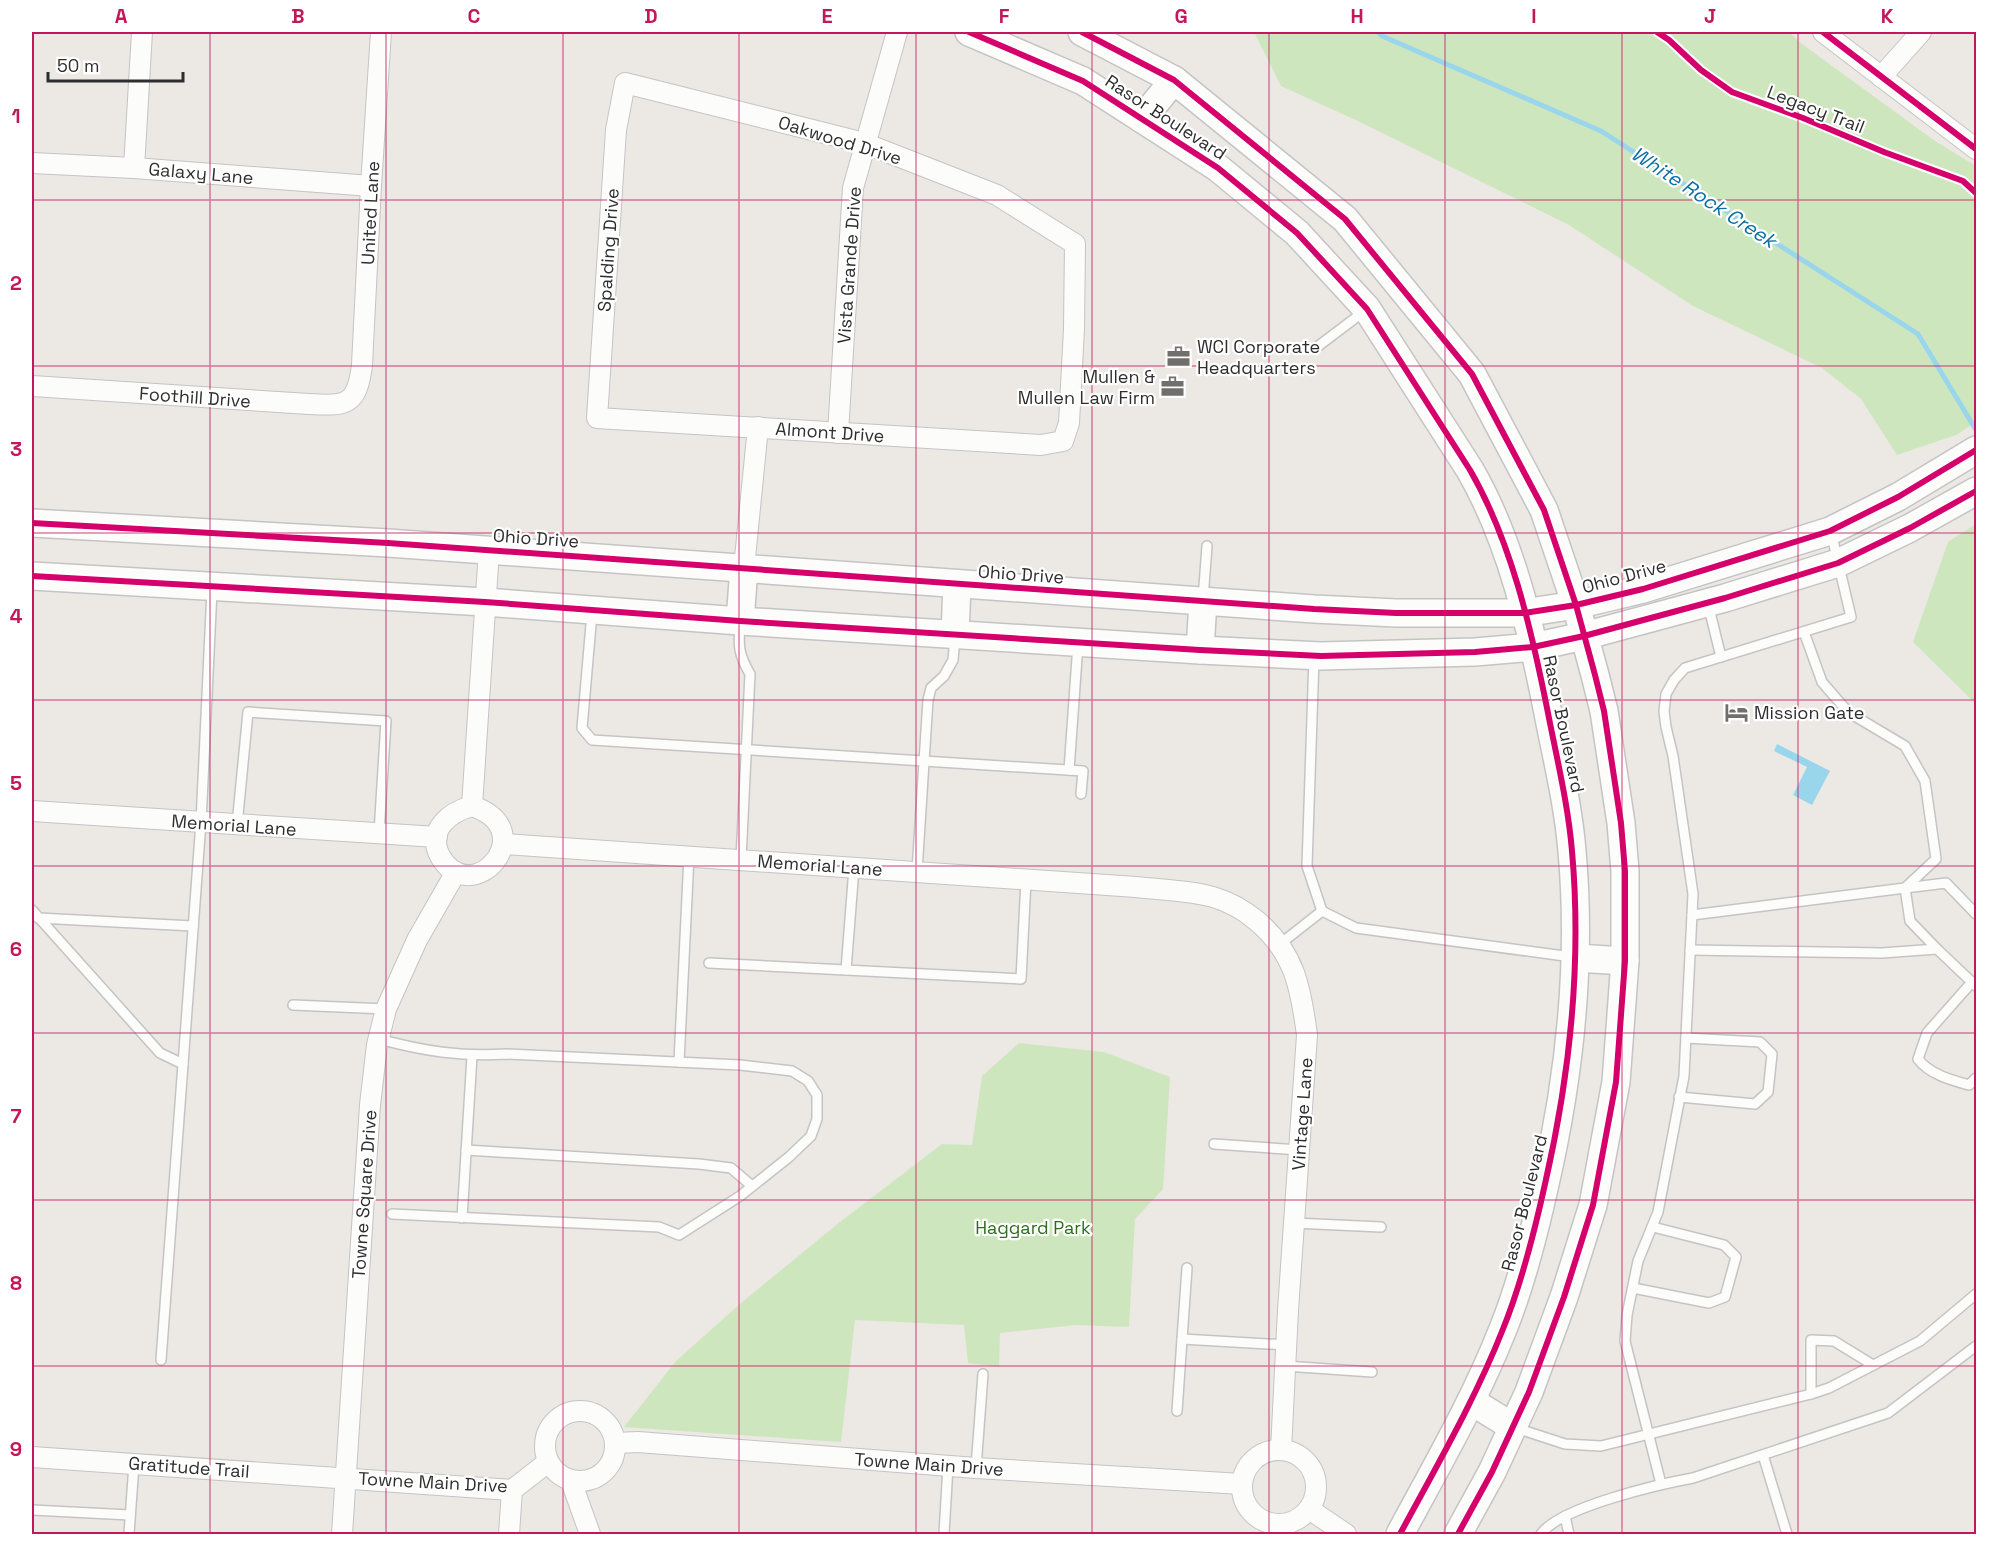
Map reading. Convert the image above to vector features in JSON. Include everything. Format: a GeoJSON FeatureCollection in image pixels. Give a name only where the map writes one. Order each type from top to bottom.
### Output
{"type":"FeatureCollection","features":[{"type":"Feature","properties":{"kind":"main road","name":"Rasor Boulevard"},"geometry":{"type":"LineString","coordinates":[[969,32],[1083,81],[1218,168],[1297,233],[1367,309],[1485,496],[1503,542],[1524,613],[1555,746],[1572,848],[1576,958],[1570,1038],[1556,1136],[1523,1273],[1504,1327],[1471,1401],[1400,1534]]}},
{"type":"Feature","properties":{"kind":"main road","name":"Rasor Boulevard"},"geometry":{"type":"LineString","coordinates":[[1082,32],[1174,81],[1345,219],[1472,374],[1544,510],[1576,605],[1604,711],[1621,823],[1625,872],[1625,961],[1616,1082],[1593,1205],[1564,1297],[1529,1392],[1492,1472],[1458,1534]]}},
{"type":"Feature","properties":{"kind":"main road"},"geometry":{"type":"LineString","coordinates":[[1142,119],[1174,81]]}},
{"type":"Feature","properties":{"kind":"main road"},"geometry":{"type":"LineString","coordinates":[[1367,309],[1398,284]]}},
{"type":"Feature","properties":{"kind":"main road","name":"Ohio Drive"},"geometry":{"type":"LineString","coordinates":[[32,523],[489,550],[1396,613],[1524,613],[1576,605],[1643,589],[1830,531],[1898,497],[1967,455]]}},
{"type":"Feature","properties":{"kind":"main road"},"geometry":{"type":"LineString","coordinates":[[32,576],[485,602],[740,621],[1200,650],[1314,656],[1475,652],[1533,647],[1584,636],[1838,563],[1910,528],[1977,491]]}},
{"type":"Feature","properties":{"kind":"main road"},"geometry":{"type":"LineString","coordinates":[[740,621],[744,568]]}},
{"type":"Feature","properties":{"kind":"main road"},"geometry":{"type":"LineString","coordinates":[[955,634],[957,584]]}},
{"type":"Feature","properties":{"kind":"main road"},"geometry":{"type":"LineString","coordinates":[[1200,650],[1203,601]]}},
{"type":"Feature","properties":{"kind":"main road"},"geometry":{"type":"LineString","coordinates":[[1576,958],[1625,961]]}},
{"type":"Feature","properties":{"kind":"main road"},"geometry":{"type":"LineString","coordinates":[[1471,1401],[1513,1427]]}},
{"type":"Feature","properties":{"kind":"street"},"geometry":{"type":"LineString","coordinates":[[134,168],[142,32]]}},
{"type":"Feature","properties":{"kind":"street","name":"United Lane"},"geometry":{"type":"LineString","coordinates":[[354,394],[360,384],[362,365],[381,32]]}},
{"type":"Feature","properties":{"kind":"street","name":"Vista Grande Drive"},"geometry":{"type":"LineString","coordinates":[[838,433],[853,188],[897,32]]}},
{"type":"Feature","properties":{"kind":"street"},"geometry":{"type":"LineString","coordinates":[[1823,32],[1975,146]]}},
{"type":"Feature","properties":{"kind":"street"},"geometry":{"type":"LineString","coordinates":[[1881,77],[1921,32]]}},
{"type":"Feature","properties":{"kind":"street","name":"Oakwood Drive"},"geometry":{"type":"LineString","coordinates":[[625,83],[864,143],[997,195],[1075,244],[1074,328],[1069,423],[1063,441]]}},
{"type":"Feature","properties":{"kind":"street","name":"Spalding Drive"},"geometry":{"type":"LineString","coordinates":[[597,418],[616,130],[625,83]]}},
{"type":"Feature","properties":{"kind":"street","name":"Galaxy Lane"},"geometry":{"type":"LineString","coordinates":[[32,163],[134,168],[371,186]]}},
{"type":"Feature","properties":{"kind":"street","name":"Foothill Drive"},"geometry":{"type":"LineString","coordinates":[[32,386],[336,406],[344,404],[354,394]]}},
{"type":"Feature","properties":{"kind":"street","name":"Almont Drive"},"geometry":{"type":"LineString","coordinates":[[597,418],[1041,445],[1063,441]]}},
{"type":"Feature","properties":{"kind":"street"},"geometry":{"type":"LineString","coordinates":[[744,568],[758,427]]}},
{"type":"Feature","properties":{"kind":"street"},"geometry":{"type":"LineString","coordinates":[[472,806],[489,550]]}},
{"type":"Feature","properties":{"kind":"street"},"geometry":{"type":"LineString","coordinates":[[472,806],[484,811],[493,819],[501,831],[504,844],[494,864],[476,874],[466,874],[456,872],[445,864],[438,852],[437,837],[440,827],[447,818],[457,810],[472,806]]}},
{"type":"Feature","properties":{"kind":"street","name":"Memorial Lane"},"geometry":{"type":"LineString","coordinates":[[32,811],[437,837]]}},
{"type":"Feature","properties":{"kind":"street","name":"Memorial Lane"},"geometry":{"type":"LineString","coordinates":[[504,844],[1136,887]]}},
{"type":"Feature","properties":{"kind":"street","name":"Towne Square Drive"},"geometry":{"type":"LineString","coordinates":[[342,1534],[369,1105],[379,1039],[386,1009],[417,940],[456,872]]}},
{"type":"Feature","properties":{"kind":"street","name":"Vintage Lane"},"geometry":{"type":"LineString","coordinates":[[1136,887],[1211,896],[1231,903],[1248,914],[1269,931],[1280,944],[1293,967],[1302,998],[1308,1035],[1286,1345],[1281,1450]]}},
{"type":"Feature","properties":{"kind":"street"},"geometry":{"type":"LineString","coordinates":[[583,1410],[600,1417],[613,1431],[616,1443],[614,1458],[606,1472],[593,1480],[571,1481],[555,1472],[548,1462],[545,1450],[549,1432],[560,1417],[583,1410]]}},
{"type":"Feature","properties":{"kind":"street","name":"Towne Main Drive"},"geometry":{"type":"LineString","coordinates":[[616,1443],[638,1442],[976,1468],[1242,1484]]}},
{"type":"Feature","properties":{"kind":"street"},"geometry":{"type":"LineString","coordinates":[[1281,1450],[1296,1454],[1311,1468],[1316,1489],[1309,1509],[1295,1521],[1275,1530],[1249,1510],[1244,1501],[1242,1484],[1245,1471],[1253,1460],[1265,1453],[1281,1450]]}},
{"type":"Feature","properties":{"kind":"street","name":"Gratitude Trail"},"geometry":{"type":"LineString","coordinates":[[32,1457],[346,1477]]}},
{"type":"Feature","properties":{"kind":"street","name":"Towne Main Drive"},"geometry":{"type":"LineString","coordinates":[[346,1477],[512,1490],[548,1462]]}},
{"type":"Feature","properties":{"kind":"street"},"geometry":{"type":"LineString","coordinates":[[571,1481],[590,1534]]}},
{"type":"Feature","properties":{"kind":"street"},"geometry":{"type":"LineString","coordinates":[[509,1534],[512,1490]]}},
{"type":"Feature","properties":{"kind":"street"},"geometry":{"type":"LineString","coordinates":[[1309,1509],[1346,1534]]}},
{"type":"Feature","properties":{"kind":"lane"},"geometry":{"type":"LineString","coordinates":[[1317,346],[1367,309]]}},
{"type":"Feature","properties":{"kind":"lane"},"geometry":{"type":"LineString","coordinates":[[1661,1484],[1625,1341],[1627,1315],[1638,1261],[1658,1212],[1684,1076],[1693,894],[1664,711],[1666,694],[1674,680],[1685,668],[1851,617],[1830,531]]}},
{"type":"Feature","properties":{"kind":"lane"},"geometry":{"type":"LineString","coordinates":[[1203,601],[1207,546]]}},
{"type":"Feature","properties":{"kind":"lane"},"geometry":{"type":"LineString","coordinates":[[161,1360],[201,822],[212,587]]}},
{"type":"Feature","properties":{"kind":"lane"},"geometry":{"type":"LineString","coordinates":[[1708,602],[1721,657]]}},
{"type":"Feature","properties":{"kind":"lane"},"geometry":{"type":"LineString","coordinates":[[593,610],[582,728],[591,740],[1083,771],[1081,794]]}},
{"type":"Feature","properties":{"kind":"lane"},"geometry":{"type":"LineString","coordinates":[[740,621],[738,643],[741,658],[750,674],[741,859]]}},
{"type":"Feature","properties":{"kind":"lane"},"geometry":{"type":"LineString","coordinates":[[1804,632],[1826,688],[1848,712],[1905,746],[1925,781],[1936,859],[1905,888]]}},
{"type":"Feature","properties":{"kind":"lane"},"geometry":{"type":"LineString","coordinates":[[917,871],[928,700],[931,688],[944,676],[953,660],[955,634]]}},
{"type":"Feature","properties":{"kind":"lane"},"geometry":{"type":"LineString","coordinates":[[1069,770],[1078,643]]}},
{"type":"Feature","properties":{"kind":"lane"},"geometry":{"type":"LineString","coordinates":[[1314,656],[1307,866],[1322,911],[1356,928],[1576,958]]}},
{"type":"Feature","properties":{"kind":"lane"},"geometry":{"type":"LineString","coordinates":[[237,825],[248,712],[386,721],[379,835]]}},
{"type":"Feature","properties":{"kind":"lane"},"geometry":{"type":"LineString","coordinates":[[679,1062],[689,856]]}},
{"type":"Feature","properties":{"kind":"lane"},"geometry":{"type":"LineString","coordinates":[[846,970],[854,867]]}},
{"type":"Feature","properties":{"kind":"lane"},"geometry":{"type":"LineString","coordinates":[[709,963],[1021,979],[1026,880]]}},
{"type":"Feature","properties":{"kind":"lane"},"geometry":{"type":"LineString","coordinates":[[1692,915],[1946,884],[1977,914]]}},
{"type":"Feature","properties":{"kind":"lane"},"geometry":{"type":"LineString","coordinates":[[1905,888],[1910,921],[1974,984],[1927,1033],[1918,1059],[1923,1065],[1948,1079],[1969,1085],[1977,1078]]}},
{"type":"Feature","properties":{"kind":"lane"},"geometry":{"type":"LineString","coordinates":[[1280,944],[1322,911]]}},
{"type":"Feature","properties":{"kind":"lane"},"geometry":{"type":"LineString","coordinates":[[35,914],[193,926]]}},
{"type":"Feature","properties":{"kind":"lane"},"geometry":{"type":"LineString","coordinates":[[35,914],[160,1053],[183,1064]]}},
{"type":"Feature","properties":{"kind":"lane"},"geometry":{"type":"LineString","coordinates":[[1690,950],[1882,953],[1936,949]]}},
{"type":"Feature","properties":{"kind":"lane"},"geometry":{"type":"LineString","coordinates":[[293,1005],[386,1009]]}},
{"type":"Feature","properties":{"kind":"lane"},"geometry":{"type":"LineString","coordinates":[[1679,1097],[1755,1104],[1767,1092],[1772,1054],[1760,1042],[1686,1038]]}},
{"type":"Feature","properties":{"kind":"lane"},"geometry":{"type":"LineString","coordinates":[[379,1039],[417,1050],[472,1056],[506,1054],[679,1062],[792,1071],[808,1081],[817,1095],[817,1119],[811,1136],[752,1186],[679,1235],[659,1227],[392,1214]]}},
{"type":"Feature","properties":{"kind":"lane"},"geometry":{"type":"LineString","coordinates":[[462,1218],[472,1056]]}},
{"type":"Feature","properties":{"kind":"lane"},"geometry":{"type":"LineString","coordinates":[[1214,1144],[1299,1150]]}},
{"type":"Feature","properties":{"kind":"lane"},"geometry":{"type":"LineString","coordinates":[[466,1150],[699,1164],[731,1168],[752,1186]]}},
{"type":"Feature","properties":{"kind":"lane"},"geometry":{"type":"LineString","coordinates":[[1294,1223],[1381,1227]]}},
{"type":"Feature","properties":{"kind":"lane"},"geometry":{"type":"LineString","coordinates":[[1633,1288],[1709,1303],[1725,1297],[1736,1257],[1724,1245],[1653,1227]]}},
{"type":"Feature","properties":{"kind":"lane"},"geometry":{"type":"LineString","coordinates":[[1177,1412],[1187,1268]]}},
{"type":"Feature","properties":{"kind":"lane"},"geometry":{"type":"LineString","coordinates":[[1513,1427],[1565,1444],[1601,1446],[1811,1394],[1829,1388],[1920,1341],[1977,1294]]}},
{"type":"Feature","properties":{"kind":"lane"},"geometry":{"type":"LineString","coordinates":[[1182,1339],[1286,1345]]}},
{"type":"Feature","properties":{"kind":"lane"},"geometry":{"type":"LineString","coordinates":[[1811,1394],[1810,1340],[1834,1341],[1873,1365]]}},
{"type":"Feature","properties":{"kind":"lane"},"geometry":{"type":"LineString","coordinates":[[1542,1534],[1551,1524],[1564,1516],[1661,1484],[1693,1478],[1888,1413],[1977,1347]]}},
{"type":"Feature","properties":{"kind":"lane"},"geometry":{"type":"LineString","coordinates":[[1285,1366],[1372,1372]]}},
{"type":"Feature","properties":{"kind":"lane"},"geometry":{"type":"LineString","coordinates":[[976,1468],[983,1374]]}},
{"type":"Feature","properties":{"kind":"lane"},"geometry":{"type":"LineString","coordinates":[[1762,1455],[1787,1534]]}},
{"type":"Feature","properties":{"kind":"lane"},"geometry":{"type":"LineString","coordinates":[[129,1534],[134,1464]]}},
{"type":"Feature","properties":{"kind":"lane"},"geometry":{"type":"LineString","coordinates":[[944,1534],[948,1466]]}},
{"type":"Feature","properties":{"kind":"lane"},"geometry":{"type":"LineString","coordinates":[[32,1510],[130,1515]]}},
{"type":"Feature","properties":{"kind":"lane"},"geometry":{"type":"LineString","coordinates":[[1564,1516],[1569,1534]]}},
{"type":"Feature","properties":{"kind":"green space"},"geometry":{"type":"Polygon","coordinates":[[[1254,32],[1789,32],[1802,44],[1935,141],[1976,166],[1976,422],[1956,435],[1897,455],[1861,399],[1822,368],[1693,306],[1569,225],[1362,123],[1281,86],[1254,32]]]}},
{"type":"Feature","properties":{"kind":"green space"},"geometry":{"type":"Polygon","coordinates":[[[1976,524],[1976,704],[1913,642],[1948,542],[1976,524]]]}},
{"type":"Feature","properties":{"kind":"green space","name":"Haggard Park"},"geometry":{"type":"Polygon","coordinates":[[[1019,1043],[1104,1052],[1170,1077],[1163,1189],[1135,1219],[1129,1327],[1076,1325],[1000,1333],[999,1367],[968,1363],[964,1325],[855,1320],[841,1442],[624,1427],[676,1361],[741,1303],[840,1222],[942,1144],[972,1145],[982,1076],[1019,1043]]]}},
{"type":"Feature","properties":{"kind":"water"},"geometry":{"type":"Polygon","coordinates":[[[1777,744],[1830,771],[1812,805],[1793,795],[1807,767],[1774,751],[1777,744]]]}},
{"type":"Feature","properties":{"kind":"waterway","name":"White Rock Creek"},"geometry":{"type":"LineString","coordinates":[[1378,32],[1382,36],[1601,131],[1918,334],[1976,430]]}},
{"type":"Feature","properties":{"kind":"cycle path"},"geometry":{"type":"LineString","coordinates":[[969,32],[1083,81],[1218,168],[1297,233],[1367,309],[1470,470],[1497,526],[1518,586],[1541,678],[1561,779],[1572,851],[1576,935],[1572,1019],[1567,1060],[1554,1143],[1541,1203],[1516,1294],[1468,1407],[1400,1534]]}},
{"type":"Feature","properties":{"kind":"cycle path"},"geometry":{"type":"LineString","coordinates":[[1082,32],[1174,80],[1345,219],[1472,374],[1544,510],[1576,605],[1595,675],[1604,711],[1621,823],[1625,871],[1625,961],[1616,1082],[1593,1205],[1564,1297],[1529,1392],[1492,1472],[1458,1534]]}},
{"type":"Feature","properties":{"kind":"cycle path","name":"Legacy Trail"},"geometry":{"type":"LineString","coordinates":[[1657,32],[1701,70],[1732,92],[1963,181],[1976,193]]}},
{"type":"Feature","properties":{"kind":"cycle path"},"geometry":{"type":"LineString","coordinates":[[1823,32],[1976,149]]}},
{"type":"Feature","properties":{"kind":"cycle path"},"geometry":{"type":"LineString","coordinates":[[32,523],[388,543],[1314,609],[1396,613],[1524,613],[1576,605],[1643,589],[1830,531],[1898,497],[1976,450]]}},
{"type":"Feature","properties":{"kind":"cycle path"},"geometry":{"type":"LineString","coordinates":[[32,576],[485,602],[740,621],[1200,650],[1321,656],[1475,652],[1533,647],[1584,636],[1725,598],[1838,563],[1910,528],[1976,491]]}},
{"type":"Feature","properties":{"kind":"place","name":"WCI Corporate Headquarters"},"geometry":{"type":"Point","coordinates":[1179,356]}},
{"type":"Feature","properties":{"kind":"place","name":"Mullen & Mullen Law Firm"},"geometry":{"type":"Point","coordinates":[1173,386]}},
{"type":"Feature","properties":{"kind":"place","name":"Mission Gate"},"geometry":{"type":"Point","coordinates":[1736,712]}}]}
